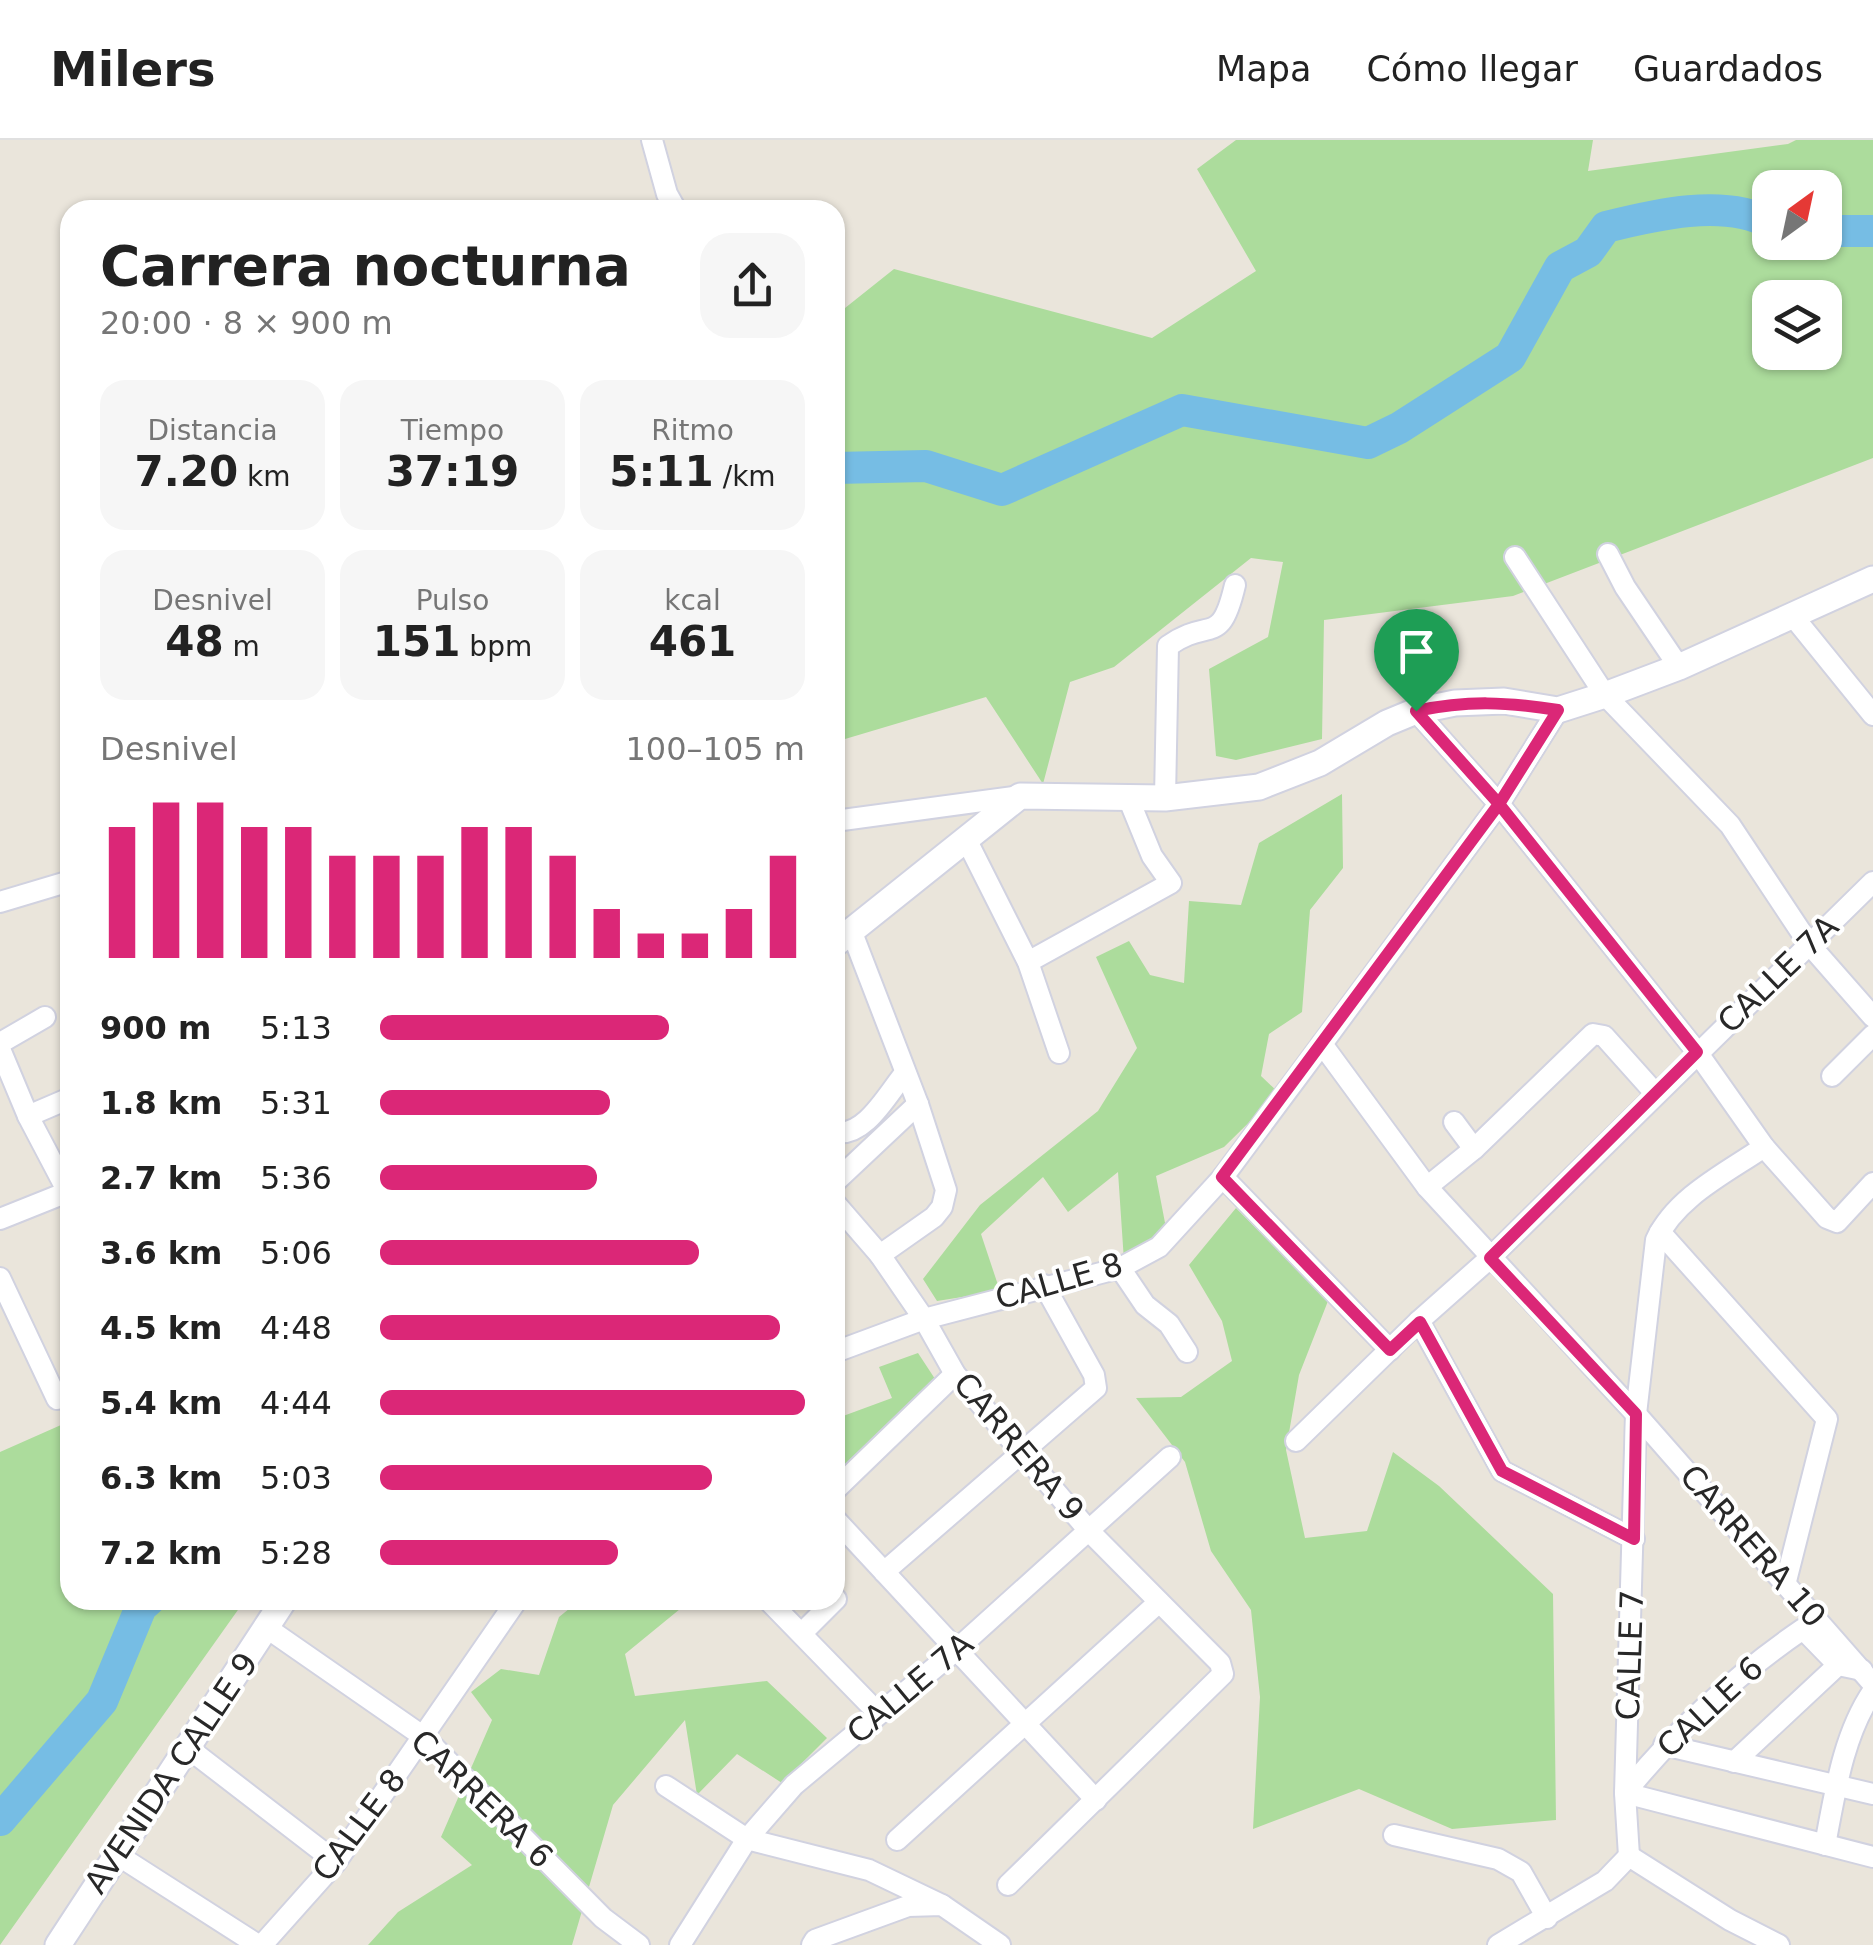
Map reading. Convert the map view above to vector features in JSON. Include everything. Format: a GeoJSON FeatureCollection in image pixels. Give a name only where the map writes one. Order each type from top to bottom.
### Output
{"type":"FeatureCollection","features":[{"type":"Feature","properties":{"kind":"street"},"geometry":{"type":"LineString","coordinates":[[652,140],[670,200]]}},
{"type":"Feature","properties":{"kind":"street"},"geometry":{"type":"LineString","coordinates":[[1608,554],[1625,587],[1680,667]]}},
{"type":"Feature","properties":{"kind":"street"},"geometry":{"type":"LineString","coordinates":[[1515,557],[1605,695],[1730,825],[1809,944],[1873,1017]]}},
{"type":"Feature","properties":{"kind":"street"},"geometry":{"type":"LineString","coordinates":[[845,820],[1020,796],[1165,798],[1270,783],[1320,762],[1386,723],[1416,711],[1455,702],[1504,701],[1558,710],[1605,695],[1680,667],[1873,579]]}},
{"type":"Feature","properties":{"kind":"street"},"geometry":{"type":"LineString","coordinates":[[1165,798],[1168,646],[1221,625],[1235,584]]}},
{"type":"Feature","properties":{"kind":"street"},"geometry":{"type":"LineString","coordinates":[[1792,616],[1873,715]]}},
{"type":"Feature","properties":{"kind":"street","name":"CALLE 8"},"geometry":{"type":"LineString","coordinates":[[845,1348],[924,1319],[1120,1268],[1158,1246],[1222,1177],[1322,1044],[1499,804],[1558,710]]}},
{"type":"Feature","properties":{"kind":"street"},"geometry":{"type":"LineString","coordinates":[[1416,711],[1499,804],[1697,1052],[1764,1147],[1827,1218],[1837,1222],[1873,1182]]}},
{"type":"Feature","properties":{"kind":"street"},"geometry":{"type":"LineString","coordinates":[[845,935],[1020,796]]}},
{"type":"Feature","properties":{"kind":"street"},"geometry":{"type":"LineString","coordinates":[[1028,962],[1171,883],[1152,856],[1127,796]]}},
{"type":"Feature","properties":{"kind":"street"},"geometry":{"type":"LineString","coordinates":[[966,839],[1028,962],[1060,1052]]}},
{"type":"Feature","properties":{"kind":"street","name":"CALLE 7A"},"geometry":{"type":"LineString","coordinates":[[1296,1442],[1490,1258],[1873,882]]}},
{"type":"Feature","properties":{"kind":"street"},"geometry":{"type":"LineString","coordinates":[[0,902],[60,884]]}},
{"type":"Feature","properties":{"kind":"street"},"geometry":{"type":"LineString","coordinates":[[845,941],[918,1104],[946,1190],[942,1207],[934,1217],[880,1255]]}},
{"type":"Feature","properties":{"kind":"street"},"geometry":{"type":"LineString","coordinates":[[45,1017],[0,1046],[28,1116],[60,1176]]}},
{"type":"Feature","properties":{"kind":"street"},"geometry":{"type":"LineString","coordinates":[[1427,1187],[1474,1149],[1593,1034],[1604,1036],[1656,1092]]}},
{"type":"Feature","properties":{"kind":"street"},"geometry":{"type":"LineString","coordinates":[[1832,1076],[1873,1035]]}},
{"type":"Feature","properties":{"kind":"street","name":"CARRERA 10"},"geometry":{"type":"LineString","coordinates":[[1322,1044],[1427,1187],[1786,1581],[1869,1682]]}},
{"type":"Feature","properties":{"kind":"street"},"geometry":{"type":"LineString","coordinates":[[845,1134],[860,1128],[905,1072]]}},
{"type":"Feature","properties":{"kind":"street"},"geometry":{"type":"LineString","coordinates":[[28,1116],[60,1102]]}},
{"type":"Feature","properties":{"kind":"street"},"geometry":{"type":"LineString","coordinates":[[845,1173],[918,1104]]}},
{"type":"Feature","properties":{"kind":"street"},"geometry":{"type":"LineString","coordinates":[[1454,1122],[1474,1149]]}},
{"type":"Feature","properties":{"kind":"street"},"geometry":{"type":"LineString","coordinates":[[1764,1147],[1679,1206],[1660,1232],[1827,1419],[1786,1581]]}},
{"type":"Feature","properties":{"kind":"street"},"geometry":{"type":"LineString","coordinates":[[1222,1177],[1390,1350]]}},
{"type":"Feature","properties":{"kind":"street"},"geometry":{"type":"LineString","coordinates":[[0,1218],[60,1196]]}},
{"type":"Feature","properties":{"kind":"street","name":"CARRERA 9"},"geometry":{"type":"LineString","coordinates":[[845,1215],[880,1255],[924,1319],[955,1374],[1090,1532],[1220,1663],[1223,1674],[1096,1800]]}},
{"type":"Feature","properties":{"kind":"street","name":"CALLE 7"},"geometry":{"type":"LineString","coordinates":[[1629,1856],[1624,1793],[1636,1414],[1660,1232]]}},
{"type":"Feature","properties":{"kind":"street"},"geometry":{"type":"LineString","coordinates":[[1120,1268],[1145,1305],[1170,1324],[1188,1352]]}},
{"type":"Feature","properties":{"kind":"street"},"geometry":{"type":"LineString","coordinates":[[0,1278],[57,1399]]}},
{"type":"Feature","properties":{"kind":"street"},"geometry":{"type":"LineString","coordinates":[[884,1572],[1096,1388],[1094,1376],[1044,1285]]}},
{"type":"Feature","properties":{"kind":"street"},"geometry":{"type":"LineString","coordinates":[[1420,1322],[1502,1471],[1634,1539]]}},
{"type":"Feature","properties":{"kind":"street"},"geometry":{"type":"LineString","coordinates":[[845,1480],[955,1374]]}},
{"type":"Feature","properties":{"kind":"street","name":"CALLE 7A"},"geometry":{"type":"LineString","coordinates":[[680,1945],[747,1838],[794,1784],[956,1650],[1170,1457]]}},
{"type":"Feature","properties":{"kind":"street"},"geometry":{"type":"LineString","coordinates":[[845,1530],[1096,1800],[1008,1885]]}},
{"type":"Feature","properties":{"kind":"street"},"geometry":{"type":"LineString","coordinates":[[897,1840],[1159,1602]]}},
{"type":"Feature","properties":{"kind":"street","name":"AVENIDA CALLE 9"},"geometry":{"type":"LineString","coordinates":[[58,1945],[278,1610]]}},
{"type":"Feature","properties":{"kind":"street","name":"CALLE 8"},"geometry":{"type":"LineString","coordinates":[[260,1945],[336,1862],[510,1610]]}},
{"type":"Feature","properties":{"kind":"street"},"geometry":{"type":"LineString","coordinates":[[778,1610],[878,1713]]}},
{"type":"Feature","properties":{"kind":"street"},"geometry":{"type":"LineString","coordinates":[[802,1633],[826,1610]]}},
{"type":"Feature","properties":{"kind":"street","name":"CARRERA 6"},"geometry":{"type":"LineString","coordinates":[[267,1628],[424,1737],[604,1918],[639,1945]]}},
{"type":"Feature","properties":{"kind":"street","name":"CALLE 6"},"geometry":{"type":"LineString","coordinates":[[1624,1793],[1664,1745],[1740,1674],[1803,1629],[1838,1665]]}},
{"type":"Feature","properties":{"kind":"street"},"geometry":{"type":"LineString","coordinates":[[1734,1762],[1838,1665],[1869,1682],[1837,1785],[1825,1844]]}},
{"type":"Feature","properties":{"kind":"street"},"geometry":{"type":"LineString","coordinates":[[1664,1745],[1873,1794]]}},
{"type":"Feature","properties":{"kind":"street"},"geometry":{"type":"LineString","coordinates":[[188,1748],[336,1862]]}},
{"type":"Feature","properties":{"kind":"street"},"geometry":{"type":"LineString","coordinates":[[666,1786],[747,1838],[869,1870],[942,1905],[1000,1945]]}},
{"type":"Feature","properties":{"kind":"street"},"geometry":{"type":"LineString","coordinates":[[1624,1793],[1873,1857]]}},
{"type":"Feature","properties":{"kind":"street"},"geometry":{"type":"LineString","coordinates":[[1394,1835],[1498,1859],[1521,1872],[1547,1918]]}},
{"type":"Feature","properties":{"kind":"street"},"geometry":{"type":"LineString","coordinates":[[116,1854],[260,1945]]}},
{"type":"Feature","properties":{"kind":"street"},"geometry":{"type":"LineString","coordinates":[[1498,1945],[1606,1881],[1629,1856],[1730,1920],[1779,1945]]}},
{"type":"Feature","properties":{"kind":"street"},"geometry":{"type":"LineString","coordinates":[[812,1945],[815,1940],[908,1906],[942,1905]]}},
{"type":"Feature","properties":{"kind":"green space"},"geometry":{"type":"Polygon","coordinates":[[[1236,140],[1593,140],[1588,171],[1796,140],[1873,140],[1873,458],[1513,596],[1324,620],[1322,739],[1236,760],[1216,756],[1209,669],[1268,637],[1283,562],[1251,558],[1114,667],[1070,682],[1043,784],[986,697],[845,739],[845,308],[894,269],[1152,338],[1256,271],[1197,169],[1236,140]]]}},
{"type":"Feature","properties":{"kind":"green space"},"geometry":{"type":"Polygon","coordinates":[[[1342,794],[1343,868],[1310,910],[1302,1012],[1269,1034],[1261,1076],[1279,1093],[1224,1147],[1156,1176],[1166,1228],[1124,1261],[1118,1172],[1068,1212],[1043,1177],[981,1234],[1000,1291],[937,1301],[923,1279],[980,1205],[1098,1111],[1137,1048],[1096,957],[1129,941],[1150,975],[1184,983],[1189,901],[1241,905],[1259,843],[1342,794]]]}},
{"type":"Feature","properties":{"kind":"green space"},"geometry":{"type":"Polygon","coordinates":[[[1236,1208],[1328,1301],[1299,1375],[1286,1450],[1305,1538],[1367,1531],[1393,1452],[1439,1486],[1553,1594],[1556,1820],[1452,1829],[1359,1789],[1253,1829],[1260,1697],[1251,1610],[1211,1551],[1185,1462],[1136,1398],[1181,1397],[1232,1361],[1222,1321],[1189,1265],[1236,1208]]]}},
{"type":"Feature","properties":{"kind":"green space"},"geometry":{"type":"Polygon","coordinates":[[[918,1353],[939,1385],[845,1472],[845,1415],[892,1398],[879,1367],[918,1353]]]}},
{"type":"Feature","properties":{"kind":"green space"},"geometry":{"type":"Polygon","coordinates":[[[60,1425],[60,1610],[238,1610],[0,1945],[0,1452],[60,1425]]]}},
{"type":"Feature","properties":{"kind":"green space"},"geometry":{"type":"Polygon","coordinates":[[[568,1610],[679,1610],[625,1654],[635,1696],[767,1681],[827,1738],[782,1783],[737,1754],[697,1795],[685,1720],[613,1805],[572,1945],[368,1945],[398,1912],[472,1865],[441,1837],[492,1720],[471,1692],[501,1669],[539,1675],[559,1617],[568,1610]]]}},
{"type":"Feature","properties":{"kind":"waterway"},"geometry":{"type":"LineString","coordinates":[[845,468],[926,466],[1002,490],[1182,410],[1368,443],[1399,428],[1510,357],[1560,267],[1588,252],[1606,227],[1689,211],[1732,211],[1752,216]]}},
{"type":"Feature","properties":{"kind":"waterway"},"geometry":{"type":"LineString","coordinates":[[1842,231],[1873,231]]}},
{"type":"Feature","properties":{"kind":"waterway"},"geometry":{"type":"LineString","coordinates":[[0,1820],[102,1701],[140,1610]]}},
{"type":"Feature","properties":{"kind":"route"},"geometry":{"type":"LineString","coordinates":[[1416,711],[1455,702],[1504,701],[1558,710],[1499,804],[1697,1052],[1490,1258],[1636,1414],[1634,1539],[1502,1471],[1420,1322],[1390,1350],[1222,1177],[1499,804],[1416,711]]}}]}
